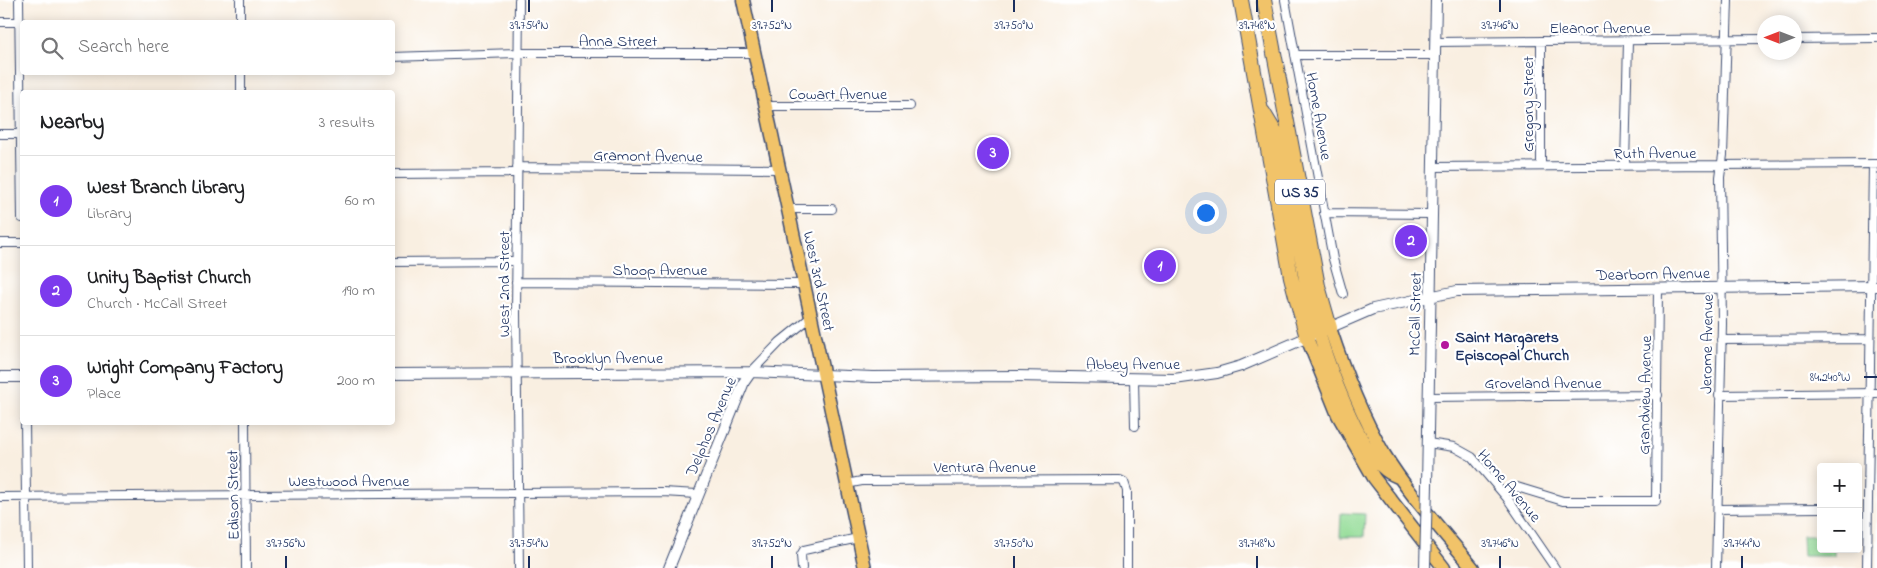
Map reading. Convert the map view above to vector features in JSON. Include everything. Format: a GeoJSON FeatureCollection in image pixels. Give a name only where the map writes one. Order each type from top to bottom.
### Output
{"type":"FeatureCollection","features":[{"type":"Feature","properties":{"kind":"highway"},"geometry":{"type":"LineString","coordinates":[[1241,0],[1260,107],[1278,137],[1318,333]]}},
{"type":"Feature","properties":{"kind":"highway","name":"US 35"},"geometry":{"type":"LineString","coordinates":[[1264,0],[1318,286],[1318,333]]}},
{"type":"Feature","properties":{"kind":"main road","name":"West 3rd Street"},"geometry":{"type":"LineString","coordinates":[[743,0],[864,568]]}},
{"type":"Feature","properties":{"kind":"main road"},"geometry":{"type":"LineString","coordinates":[[1318,333],[1342,396],[1369,448],[1382,467],[1401,479],[1473,568]]}},
{"type":"Feature","properties":{"kind":"main road","name":"US 35"},"geometry":{"type":"LineString","coordinates":[[1318,333],[1326,388],[1354,445],[1374,478],[1444,568]]}},
{"type":"Feature","properties":{"kind":"street"},"geometry":{"type":"LineString","coordinates":[[19,0],[20,43]]}},
{"type":"Feature","properties":{"kind":"street"},"geometry":{"type":"LineString","coordinates":[[240,0],[240,20]]}},
{"type":"Feature","properties":{"kind":"street","name":"West 2nd Street"},"geometry":{"type":"LineString","coordinates":[[519,0],[516,261],[519,568]]}},
{"type":"Feature","properties":{"kind":"street","name":"Home Avenue"},"geometry":{"type":"LineString","coordinates":[[1284,0],[1333,259],[1343,294]]}},
{"type":"Feature","properties":{"kind":"street","name":"McCall Street"},"geometry":{"type":"LineString","coordinates":[[1425,568],[1436,0]]}},
{"type":"Feature","properties":{"kind":"street","name":"Jerome Avenue"},"geometry":{"type":"LineString","coordinates":[[1716,568],[1721,340],[1722,165],[1728,0]]}},
{"type":"Feature","properties":{"kind":"street"},"geometry":{"type":"LineString","coordinates":[[0,22],[19,22]]}},
{"type":"Feature","properties":{"kind":"street"},"geometry":{"type":"LineString","coordinates":[[1802,39],[1877,38]]}},
{"type":"Feature","properties":{"kind":"street","name":"Eleanor Avenue"},"geometry":{"type":"LineString","coordinates":[[1435,42],[1757,39]]}},
{"type":"Feature","properties":{"kind":"street","name":"Gregory Street"},"geometry":{"type":"LineString","coordinates":[[1541,41],[1541,166]]}},
{"type":"Feature","properties":{"kind":"street"},"geometry":{"type":"LineString","coordinates":[[1626,165],[1628,41]]}},
{"type":"Feature","properties":{"kind":"street","name":"Anna Street"},"geometry":{"type":"LineString","coordinates":[[395,57],[519,53],[754,53]]}},
{"type":"Feature","properties":{"kind":"street"},"geometry":{"type":"LineString","coordinates":[[1295,55],[1435,56]]}},
{"type":"Feature","properties":{"kind":"street"},"geometry":{"type":"LineString","coordinates":[[21,75],[21,90]]}},
{"type":"Feature","properties":{"kind":"street"},"geometry":{"type":"LineString","coordinates":[[241,75],[241,90]]}},
{"type":"Feature","properties":{"kind":"street","name":"Cowart Avenue"},"geometry":{"type":"LineString","coordinates":[[766,106],[910,106]]}},
{"type":"Feature","properties":{"kind":"street"},"geometry":{"type":"LineString","coordinates":[[0,134],[20,134]]}},
{"type":"Feature","properties":{"kind":"street"},"geometry":{"type":"LineString","coordinates":[[1867,568],[1868,467],[1873,393],[1870,339],[1875,164]]}},
{"type":"Feature","properties":{"kind":"street","name":"Ruth Avenue"},"geometry":{"type":"LineString","coordinates":[[1432,167],[1875,164]]}},
{"type":"Feature","properties":{"kind":"street","name":"Gramont Avenue"},"geometry":{"type":"LineString","coordinates":[[395,174],[517,170],[779,168]]}},
{"type":"Feature","properties":{"kind":"street"},"geometry":{"type":"LineString","coordinates":[[788,209],[832,210]]}},
{"type":"Feature","properties":{"kind":"street"},"geometry":{"type":"LineString","coordinates":[[1324,213],[1431,214]]}},
{"type":"Feature","properties":{"kind":"street"},"geometry":{"type":"LineString","coordinates":[[0,243],[20,243]]}},
{"type":"Feature","properties":{"kind":"street"},"geometry":{"type":"LineString","coordinates":[[395,262],[516,261]]}},
{"type":"Feature","properties":{"kind":"street","name":"Shoop Avenue"},"geometry":{"type":"LineString","coordinates":[[516,282],[804,284]]}},
{"type":"Feature","properties":{"kind":"street","name":"Dearborn Avenue"},"geometry":{"type":"LineString","coordinates":[[1429,296],[1486,290],[1873,286]]}},
{"type":"Feature","properties":{"kind":"street","name":"Grandview Avenue"},"geometry":{"type":"LineString","coordinates":[[1503,493],[1517,486],[1563,501],[1656,501],[1658,288]]}},
{"type":"Feature","properties":{"kind":"street","name":"Abbey Avenue"},"geometry":{"type":"LineString","coordinates":[[823,376],[1174,379],[1217,373],[1264,358],[1373,309],[1429,296]]}},
{"type":"Feature","properties":{"kind":"street","name":"Delphos Avenue"},"geometry":{"type":"LineString","coordinates":[[669,568],[744,382],[780,342],[811,317]]}},
{"type":"Feature","properties":{"kind":"street"},"geometry":{"type":"LineString","coordinates":[[1721,340],[1870,339]]}},
{"type":"Feature","properties":{"kind":"street","name":"Brooklyn Avenue"},"geometry":{"type":"LineString","coordinates":[[395,374],[751,372],[823,376]]}},
{"type":"Feature","properties":{"kind":"street"},"geometry":{"type":"LineString","coordinates":[[0,377],[20,377]]}},
{"type":"Feature","properties":{"kind":"street"},"geometry":{"type":"LineString","coordinates":[[1134,379],[1135,426]]}},
{"type":"Feature","properties":{"kind":"street"},"geometry":{"type":"LineString","coordinates":[[1719,395],[1873,393]]}},
{"type":"Feature","properties":{"kind":"street","name":"Groveland Avenue"},"geometry":{"type":"LineString","coordinates":[[1428,396],[1658,395]]}},
{"type":"Feature","properties":{"kind":"street"},"geometry":{"type":"LineString","coordinates":[[25,425],[27,568]]}},
{"type":"Feature","properties":{"kind":"street","name":"Edison Street"},"geometry":{"type":"LineString","coordinates":[[245,425],[246,568]]}},
{"type":"Feature","properties":{"kind":"street","name":"Home Avenue"},"geometry":{"type":"LineString","coordinates":[[1428,443],[1454,447],[1464,451],[1472,458],[1503,493],[1555,568]]}},
{"type":"Feature","properties":{"kind":"street"},"geometry":{"type":"LineString","coordinates":[[1868,467],[1877,467]]}},
{"type":"Feature","properties":{"kind":"street","name":"Ventura Avenue"},"geometry":{"type":"LineString","coordinates":[[846,484],[862,481],[1116,479],[1124,482],[1127,491],[1127,568]]}},
{"type":"Feature","properties":{"kind":"street","name":"Westwood Avenue"},"geometry":{"type":"LineString","coordinates":[[0,497],[518,492],[663,492],[698,494]]}},
{"type":"Feature","properties":{"kind":"street"},"geometry":{"type":"LineString","coordinates":[[1862,507],[1867,507]]}},
{"type":"Feature","properties":{"kind":"street"},"geometry":{"type":"LineString","coordinates":[[1718,509],[1817,508]]}},
{"type":"Feature","properties":{"kind":"street"},"geometry":{"type":"LineString","coordinates":[[802,568],[801,555],[804,550],[858,538]]}},
{"type":"Feature","properties":{"kind":"green space"},"geometry":{"type":"Polygon","coordinates":[[[1341,513],[1365,514],[1364,537],[1340,537],[1341,513]]]}},
{"type":"Feature","properties":{"kind":"green space"},"geometry":{"type":"Polygon","coordinates":[[[1802,536],[1817,536],[1817,553],[1834,553],[1834,556],[1803,556],[1802,536]]]}},
{"type":"Feature","properties":{"kind":"place","name":"Wright Company Factory"},"geometry":{"type":"Point","coordinates":[993,153]}},
{"type":"Feature","properties":{"kind":"place","name":"Unity Baptist Church"},"geometry":{"type":"Point","coordinates":[1411,241]}},
{"type":"Feature","properties":{"kind":"place","name":"West Branch Library"},"geometry":{"type":"Point","coordinates":[1160,266]}},
{"type":"Feature","properties":{"kind":"place","name":"Saint Margarets Episcopal Church"},"geometry":{"type":"Point","coordinates":[1445,345]}}]}
